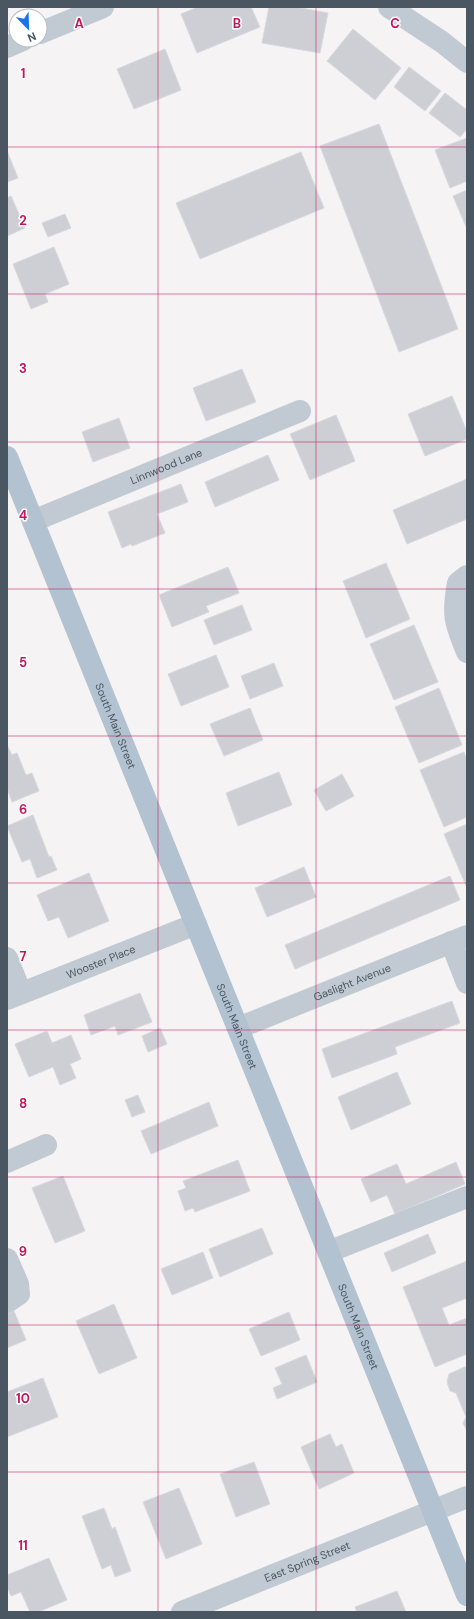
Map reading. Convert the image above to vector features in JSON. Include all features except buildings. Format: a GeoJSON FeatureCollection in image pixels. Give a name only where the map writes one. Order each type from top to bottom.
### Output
{"type":"FeatureCollection","features":[{"type":"Feature","properties":{"kind":"main road","name":"South Main Street"},"geometry":{"type":"LineString","coordinates":[[7,457],[467,1595]]}},
{"type":"Feature","properties":{"kind":"street"},"geometry":{"type":"LineString","coordinates":[[48,30],[103,7]]}},
{"type":"Feature","properties":{"kind":"street"},"geometry":{"type":"LineString","coordinates":[[390,7],[442,42],[467,62]]}},
{"type":"Feature","properties":{"kind":"street","name":"Linnwood Lane"},"geometry":{"type":"LineString","coordinates":[[33,521],[300,411]]}},
{"type":"Feature","properties":{"kind":"street"},"geometry":{"type":"LineString","coordinates":[[467,576],[458,583],[454,607],[457,628],[467,652]]}},
{"type":"Feature","properties":{"kind":"street","name":"Wooster Place"},"geometry":{"type":"LineString","coordinates":[[14,996],[196,924]]}},
{"type":"Feature","properties":{"kind":"street"},"geometry":{"type":"LineString","coordinates":[[459,939],[467,982]]}},
{"type":"Feature","properties":{"kind":"street","name":"Gaslight Avenue"},"geometry":{"type":"LineString","coordinates":[[238,1028],[459,939]]}},
{"type":"Feature","properties":{"kind":"street"},"geometry":{"type":"LineString","coordinates":[[7,958],[14,996]]}},
{"type":"Feature","properties":{"kind":"street"},"geometry":{"type":"LineString","coordinates":[[7,1162],[46,1145]]}},
{"type":"Feature","properties":{"kind":"street"},"geometry":{"type":"LineString","coordinates":[[328,1252],[467,1197]]}},
{"type":"Feature","properties":{"kind":"street"},"geometry":{"type":"LineString","coordinates":[[7,1259],[18,1284],[19,1294],[7,1302]]}},
{"type":"Feature","properties":{"kind":"street","name":"East Spring Street"},"geometry":{"type":"LineString","coordinates":[[182,1612],[203,1608],[467,1497]]}}]}
